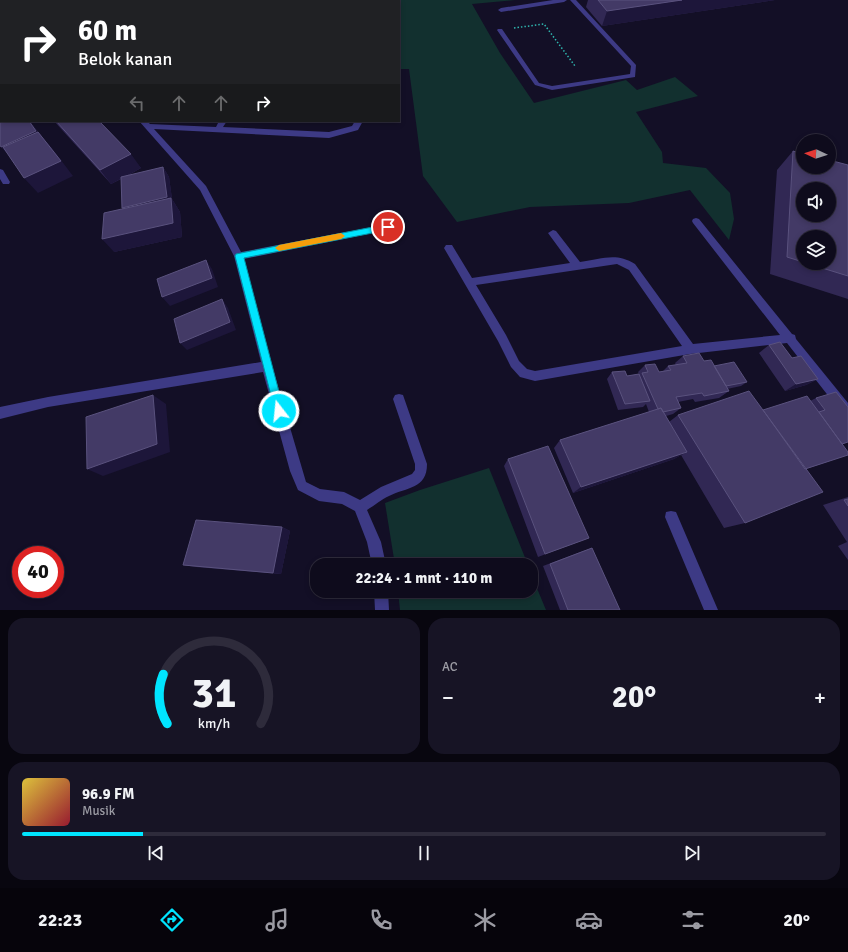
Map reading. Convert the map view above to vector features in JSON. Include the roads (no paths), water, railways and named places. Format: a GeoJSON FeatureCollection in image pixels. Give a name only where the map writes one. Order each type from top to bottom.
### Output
{"type":"FeatureCollection","features":[{"type":"Feature","properties":{"kind":"street"},"geometry":{"type":"LineString","coordinates":[[500,10],[564,0]]}},
{"type":"Feature","properties":{"kind":"street"},"geometry":{"type":"LineString","coordinates":[[500,30],[537,84],[552,88],[633,76],[634,66],[573,0]]}},
{"type":"Feature","properties":{"kind":"street"},"geometry":{"type":"LineString","coordinates":[[218,130],[222,122]]}},
{"type":"Feature","properties":{"kind":"street"},"geometry":{"type":"LineString","coordinates":[[146,124],[218,130],[329,135],[355,128],[358,122]]}},
{"type":"Feature","properties":{"kind":"street"},"geometry":{"type":"LineString","coordinates":[[146,124],[203,188],[239,256],[267,366],[296,471],[302,486],[319,495],[344,498],[360,507],[374,542],[377,558]]}},
{"type":"Feature","properties":{"kind":"street"},"geometry":{"type":"LineString","coordinates":[[0,172],[6,182]]}},
{"type":"Feature","properties":{"kind":"street"},"geometry":{"type":"LineString","coordinates":[[696,221],[791,338],[848,412]]}},
{"type":"Feature","properties":{"kind":"street"},"geometry":{"type":"LineString","coordinates":[[239,256],[388,227]]}},
{"type":"Feature","properties":{"kind":"street"},"geometry":{"type":"LineString","coordinates":[[553,233],[578,266]]}},
{"type":"Feature","properties":{"kind":"street"},"geometry":{"type":"LineString","coordinates":[[449,248],[502,338],[515,364],[524,373],[535,376],[548,375],[690,349],[791,338]]}},
{"type":"Feature","properties":{"kind":"street"},"geometry":{"type":"LineString","coordinates":[[469,282],[617,260],[624,262],[632,267],[690,349]]}},
{"type":"Feature","properties":{"kind":"street"},"geometry":{"type":"LineString","coordinates":[[0,413],[48,402],[267,366]]}},
{"type":"Feature","properties":{"kind":"street"},"geometry":{"type":"LineString","coordinates":[[360,507],[385,491],[416,479],[420,472],[421,464],[399,399]]}},
{"type":"Feature","properties":{"kind":"street"},"geometry":{"type":"LineString","coordinates":[[671,517],[712,610]]}},
{"type":"Feature","properties":{"kind":"street"},"geometry":{"type":"LineString","coordinates":[[381,598],[382,610]]}}]}
